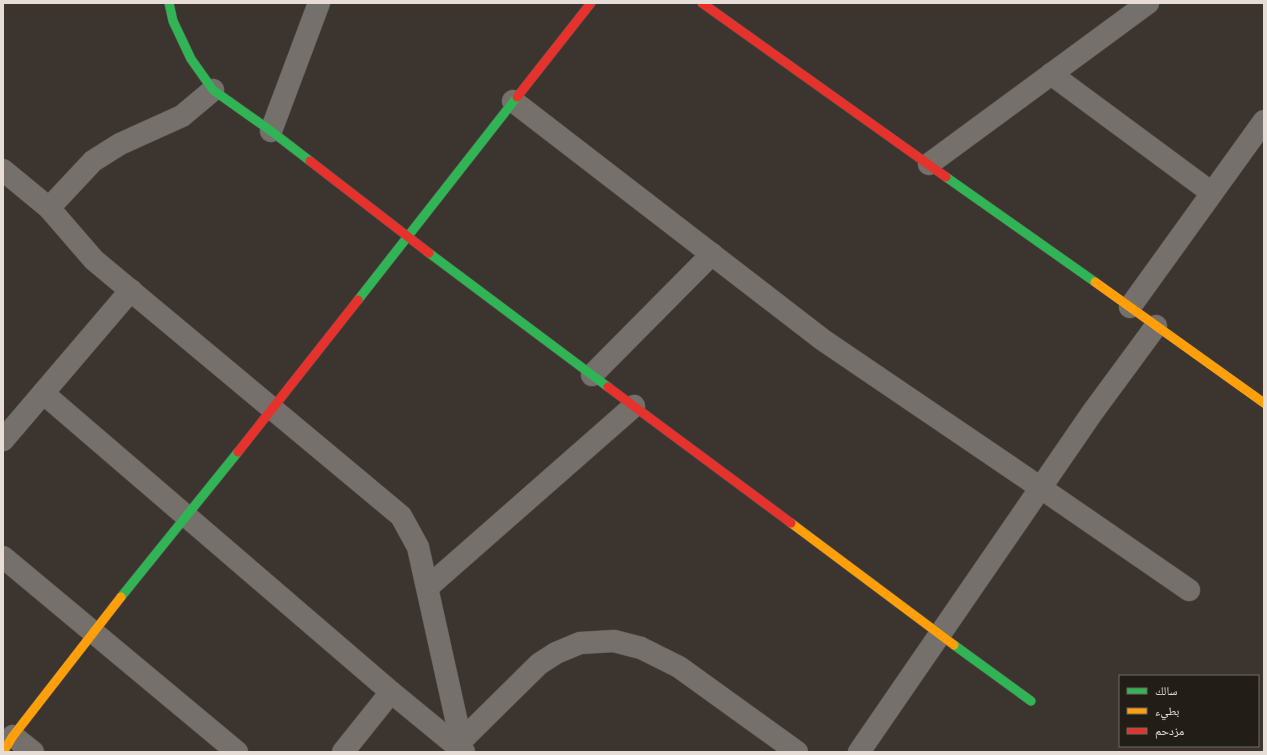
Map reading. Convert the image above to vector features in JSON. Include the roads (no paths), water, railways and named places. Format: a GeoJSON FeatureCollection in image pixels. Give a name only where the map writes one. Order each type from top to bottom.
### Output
{"type":"FeatureCollection","features":[{"type":"Feature","properties":{"kind":"street"},"geometry":{"type":"LineString","coordinates":[[168,3],[173,21],[192,59],[213,90],[271,131],[407,236],[592,375],[940,635],[1031,701]]}},
{"type":"Feature","properties":{"kind":"street"},"geometry":{"type":"LineString","coordinates":[[271,131],[320,3]]}},
{"type":"Feature","properties":{"kind":"street"},"geometry":{"type":"LineString","coordinates":[[33,752],[8,744],[93,632],[185,516],[273,409],[407,236],[592,3]]}},
{"type":"Feature","properties":{"kind":"street"},"geometry":{"type":"LineString","coordinates":[[702,3],[1263,402]]}},
{"type":"Feature","properties":{"kind":"street"},"geometry":{"type":"LineString","coordinates":[[929,164],[1148,3]]}},
{"type":"Feature","properties":{"kind":"street"},"geometry":{"type":"LineString","coordinates":[[1051,74],[1212,193]]}},
{"type":"Feature","properties":{"kind":"street"},"geometry":{"type":"LineString","coordinates":[[48,208],[93,161],[120,144],[182,116],[213,90]]}},
{"type":"Feature","properties":{"kind":"street"},"geometry":{"type":"LineString","coordinates":[[514,101],[823,340],[1189,590]]}},
{"type":"Feature","properties":{"kind":"street"},"geometry":{"type":"LineString","coordinates":[[1130,308],[1264,121]]}},
{"type":"Feature","properties":{"kind":"street"},"geometry":{"type":"LineString","coordinates":[[3,170],[48,208],[94,260],[401,516],[418,547],[428,587],[460,746]]}},
{"type":"Feature","properties":{"kind":"street"},"geometry":{"type":"LineString","coordinates":[[592,375],[712,254]]}},
{"type":"Feature","properties":{"kind":"street"},"geometry":{"type":"LineString","coordinates":[[3,440],[131,290]]}},
{"type":"Feature","properties":{"kind":"street"},"geometry":{"type":"LineString","coordinates":[[860,752],[1092,413],[1156,326]]}},
{"type":"Feature","properties":{"kind":"street"},"geometry":{"type":"LineString","coordinates":[[43,393],[390,692],[460,746]]}},
{"type":"Feature","properties":{"kind":"street"},"geometry":{"type":"LineString","coordinates":[[428,587],[634,406]]}},
{"type":"Feature","properties":{"kind":"street"},"geometry":{"type":"LineString","coordinates":[[3,557],[237,752]]}},
{"type":"Feature","properties":{"kind":"street"},"geometry":{"type":"LineString","coordinates":[[460,746],[540,664],[556,653],[580,643],[614,642],[641,648],[679,667],[797,752]]}},
{"type":"Feature","properties":{"kind":"street"},"geometry":{"type":"LineString","coordinates":[[343,752],[390,692]]}}]}
